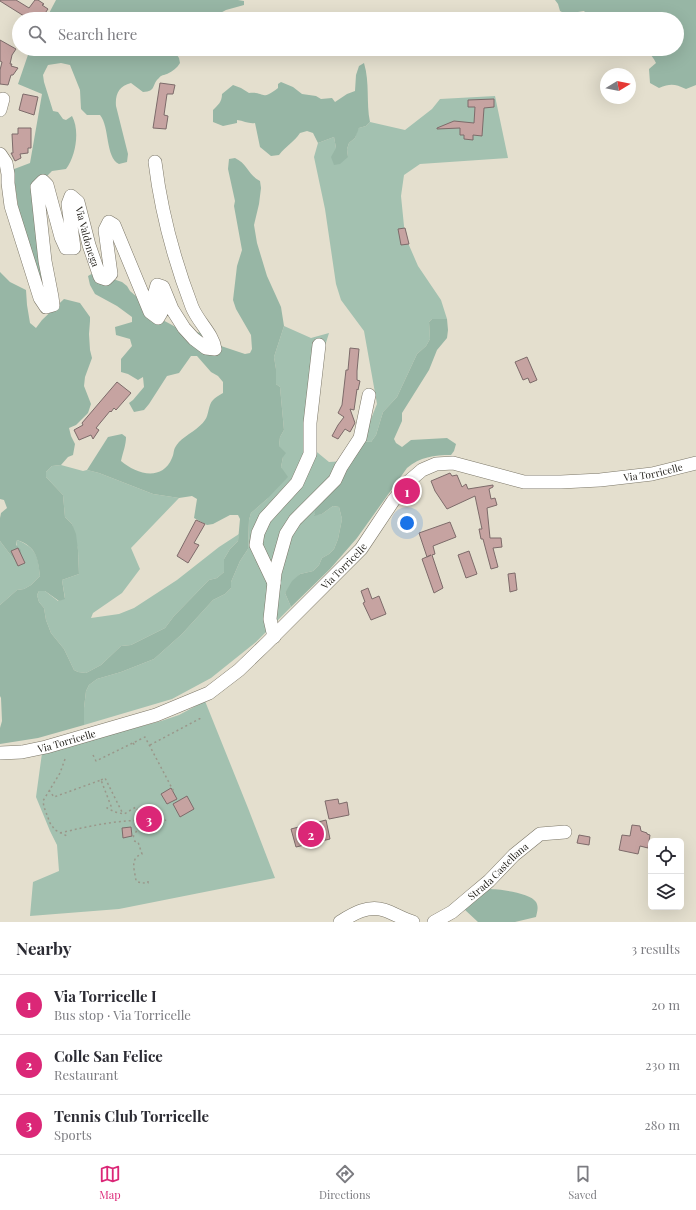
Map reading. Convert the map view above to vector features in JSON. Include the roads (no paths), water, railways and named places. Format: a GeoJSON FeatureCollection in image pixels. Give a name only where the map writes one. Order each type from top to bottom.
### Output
{"type":"FeatureCollection","features":[{"type":"Feature","properties":{"kind":"street","name":"Via Valdonega"},"geometry":{"type":"LineString","coordinates":[[0,154],[6,163],[11,206],[40,298],[46,307],[52,305],[52,297],[45,261],[37,187],[43,181],[47,185],[61,237],[66,248],[74,248],[68,204],[71,196],[78,202],[87,238],[100,277],[106,279],[110,274],[105,230],[109,222],[114,225],[150,312],[158,318],[161,313],[155,292],[157,285],[163,286],[172,309],[184,328],[194,339],[206,348],[216,349],[214,342],[193,309],[182,277],[164,216],[155,162]]}},
{"type":"Feature","properties":{"kind":"street"},"geometry":{"type":"LineString","coordinates":[[274,584],[256,545],[258,533],[265,518],[297,483],[310,454],[310,423],[319,346]]}},
{"type":"Feature","properties":{"kind":"street"},"geometry":{"type":"LineString","coordinates":[[274,637],[270,619],[275,574],[286,534],[295,520],[335,480],[360,438],[369,395]]}},
{"type":"Feature","properties":{"kind":"street","name":"Via Torricelle"},"geometry":{"type":"LineString","coordinates":[[0,754],[22,752],[46,747],[156,715],[209,693],[239,670],[274,637],[361,549],[392,502],[408,482],[422,470],[436,464],[453,463],[524,482],[561,482],[600,480],[652,474],[696,463]]}},
{"type":"Feature","properties":{"kind":"street","name":"Strada Castellana"},"geometry":{"type":"LineString","coordinates":[[434,922],[452,912],[488,881],[514,855],[540,834],[565,832]]}},
{"type":"Feature","properties":{"kind":"street"},"geometry":{"type":"LineString","coordinates":[[340,922],[359,911],[371,908],[383,910],[413,922]]}},
{"type":"Feature","properties":{"kind":"place","name":"Via Torricelle I"},"geometry":{"type":"Point","coordinates":[407,491]}},
{"type":"Feature","properties":{"kind":"place","name":"Tennis Club Torricelle"},"geometry":{"type":"Point","coordinates":[149,819]}},
{"type":"Feature","properties":{"kind":"place","name":"Colle San Felice"},"geometry":{"type":"Point","coordinates":[311,834]}}]}
